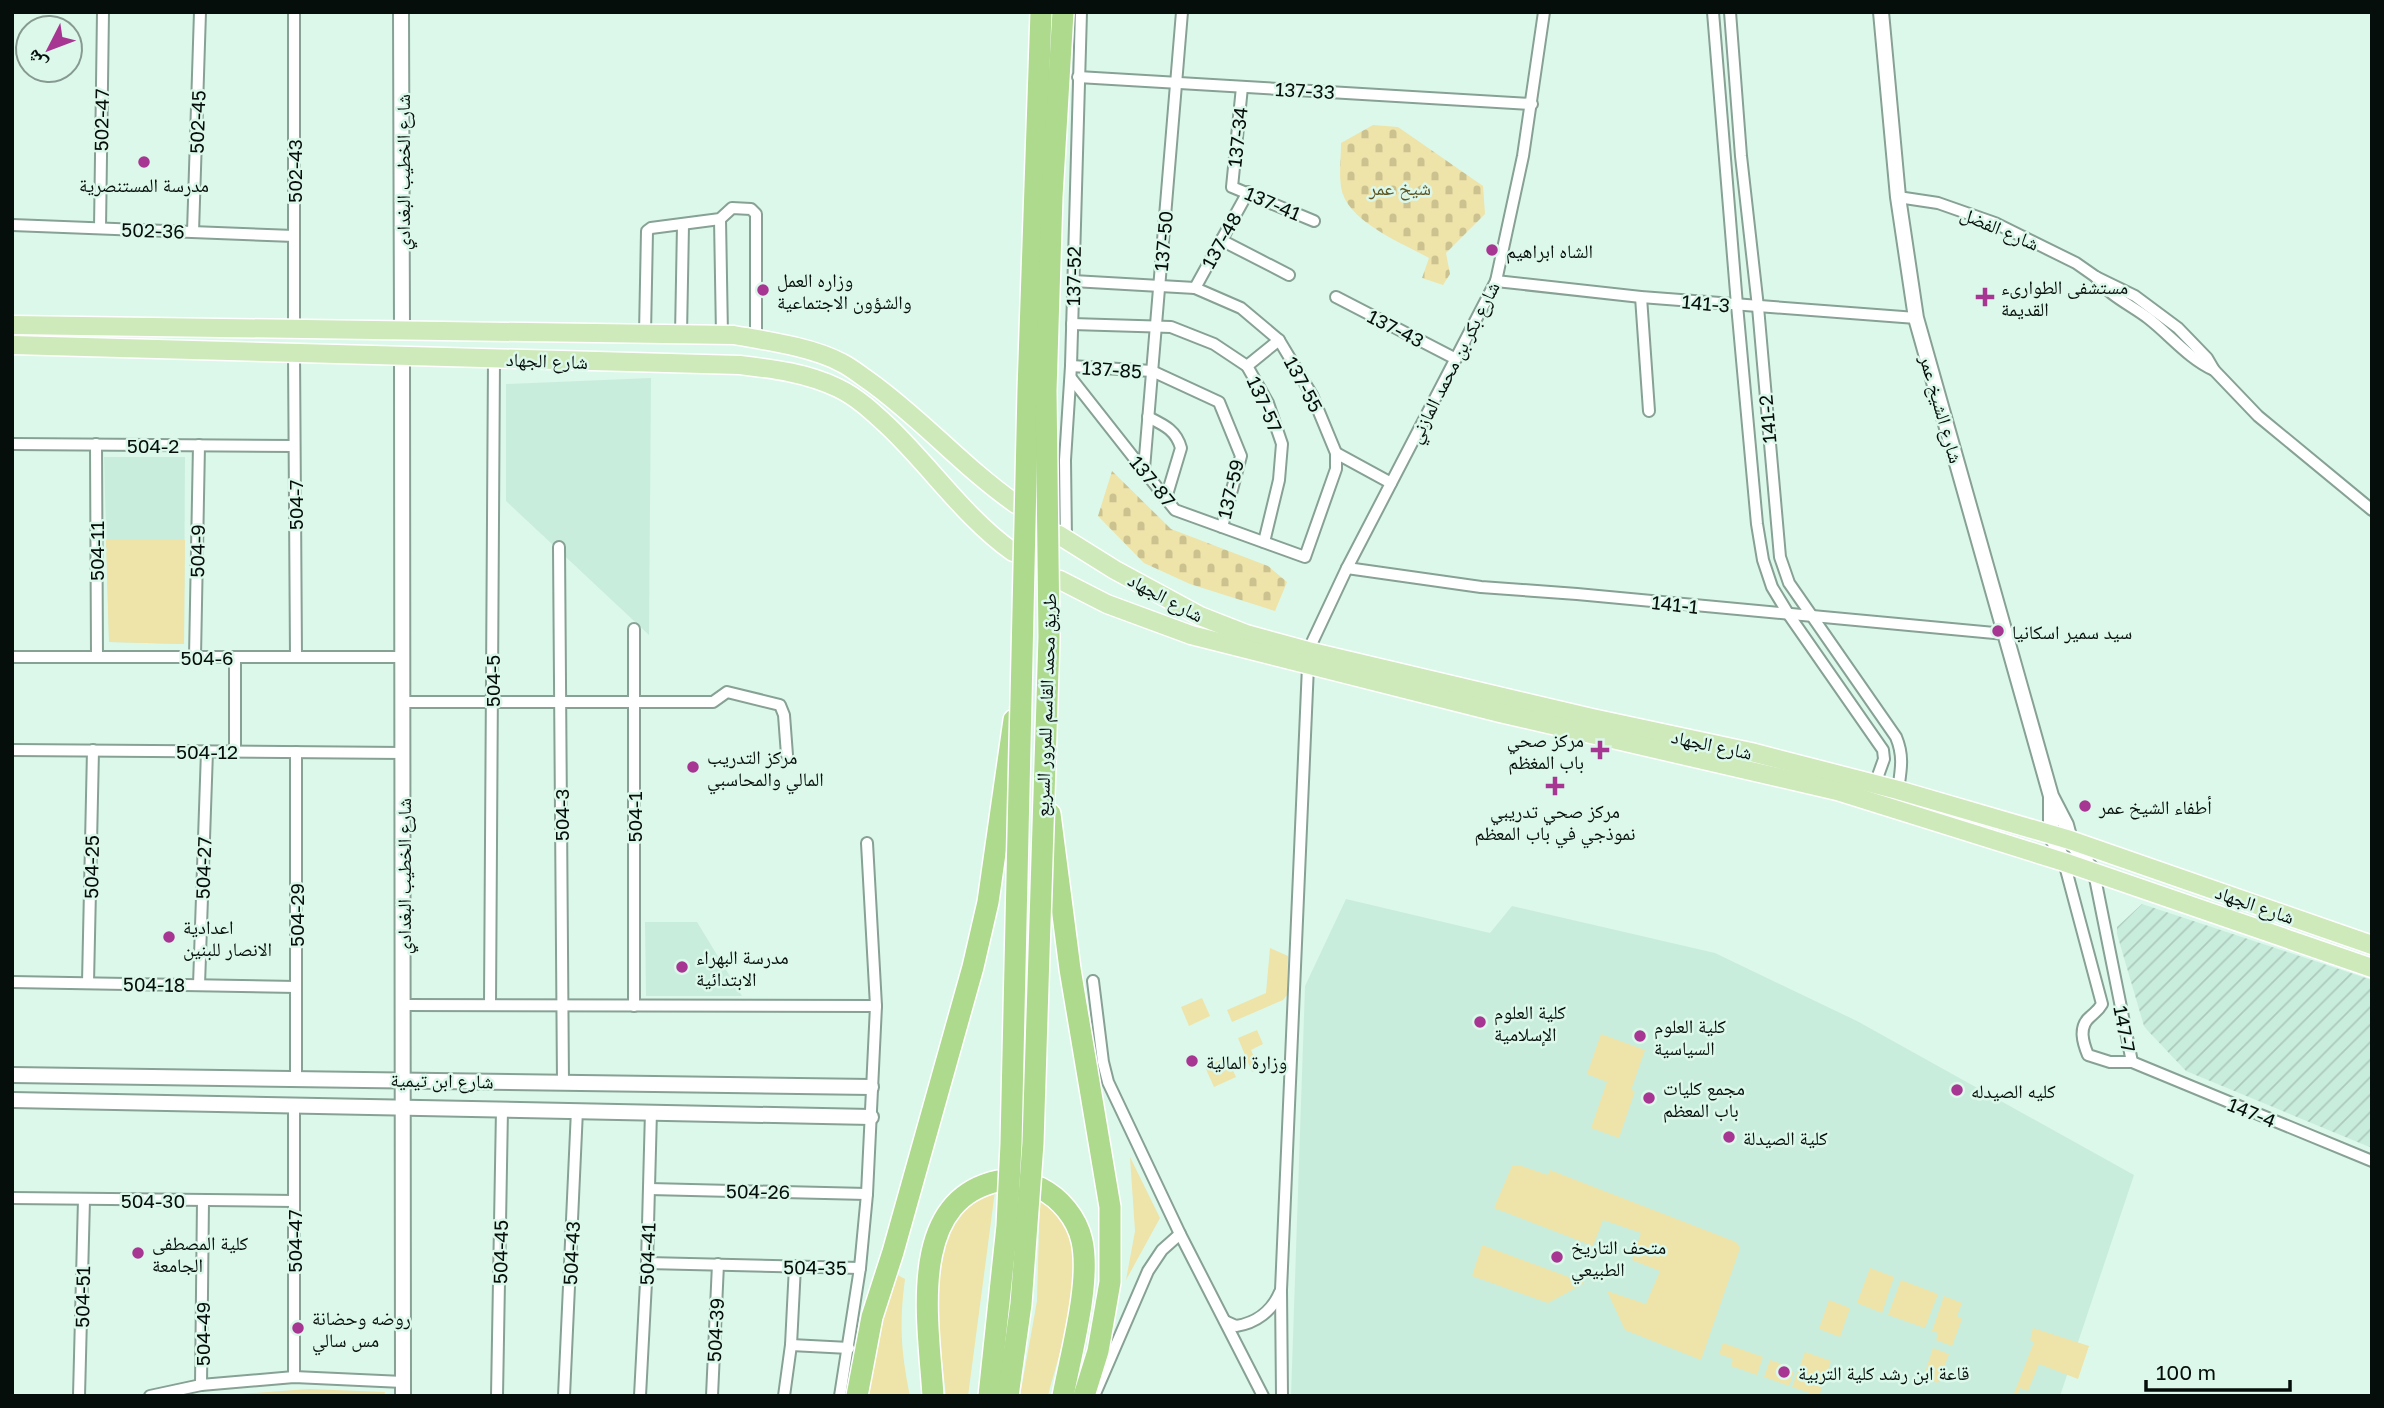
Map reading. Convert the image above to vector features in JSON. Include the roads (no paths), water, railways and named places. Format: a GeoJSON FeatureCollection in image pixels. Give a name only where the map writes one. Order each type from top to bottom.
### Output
{"type":"FeatureCollection","features":[{"type":"Feature","properties":{"kind":"highway","name":"طريق محمد القاسم للمرور السريع"},"geometry":{"type":"LineString","coordinates":[[989,1396],[1007,1226],[1011,1143],[1020,676],[1041,12]]}},
{"type":"Feature","properties":{"kind":"highway","name":"طريق محمد القاسم للمرور السريع"},"geometry":{"type":"LineString","coordinates":[[1008,1396],[1021,1304],[1033,1143],[1049,637],[1046,391],[1052,196],[1063,12]]}},
{"type":"Feature","properties":{"kind":"highway"},"geometry":{"type":"LineString","coordinates":[[857,1396],[872,1318],[939,1092],[988,902],[1020,676]]}},
{"type":"Feature","properties":{"kind":"highway"},"geometry":{"type":"LineString","coordinates":[[1044,759],[1056,868],[1110,1207],[1110,1282],[1098,1351],[1084,1396]]}},
{"type":"Feature","properties":{"kind":"highway"},"geometry":{"type":"LineString","coordinates":[[933,1396],[928,1306],[930,1258],[936,1234],[943,1219],[960,1200],[971,1192],[998,1181]]}},
{"type":"Feature","properties":{"kind":"highway"},"geometry":{"type":"LineString","coordinates":[[1040,1188],[1064,1206],[1075,1221],[1082,1240],[1084,1261],[1080,1302],[1063,1396]]}},
{"type":"Feature","properties":{"kind":"main road","name":"شارع الجهاد"},"geometry":{"type":"LineString","coordinates":[[12,324],[722,335],[785,344],[842,363],[881,390],[932,431],[970,469],[1016,504]]}},
{"type":"Feature","properties":{"kind":"main road","name":"شارع الجهاد"},"geometry":{"type":"LineString","coordinates":[[12,345],[740,365],[788,370],[839,388],[868,407],[912,449],[951,495],[1013,552]]}},
{"type":"Feature","properties":{"kind":"main road"},"geometry":{"type":"LineString","coordinates":[[912,449],[919,452],[929,450],[934,442],[932,431]]}},
{"type":"Feature","properties":{"kind":"main road","name":"شارع الجهاد"},"geometry":{"type":"LineString","coordinates":[[1062,538],[1200,616],[1308,658]]}},
{"type":"Feature","properties":{"kind":"main road","name":"شارع الجهاد"},"geometry":{"type":"LineString","coordinates":[[1060,580],[1107,604],[1191,635],[1308,658],[1592,726],[1837,792],[2064,862],[2372,968]]}},
{"type":"Feature","properties":{"kind":"main road"},"geometry":{"type":"LineString","coordinates":[[1144,617],[1140,602],[1153,590]]}},
{"type":"Feature","properties":{"kind":"main road","name":"شارع الجهاد"},"geometry":{"type":"LineString","coordinates":[[1592,726],[1751,752],[1875,783],[2070,840],[2372,945]]}},
{"type":"Feature","properties":{"kind":"street","name":"502-47"},"geometry":{"type":"LineString","coordinates":[[100,228],[103,12]]}},
{"type":"Feature","properties":{"kind":"street","name":"502-45"},"geometry":{"type":"LineString","coordinates":[[193,232],[201,12]]}},
{"type":"Feature","properties":{"kind":"street","name":"502-43"},"geometry":{"type":"LineString","coordinates":[[294,12],[294,330]]}},
{"type":"Feature","properties":{"kind":"street","name":"شارع الخطيب البغدادي"},"geometry":{"type":"LineString","coordinates":[[401,12],[402,331]]}},
{"type":"Feature","properties":{"kind":"street","name":"137-52"},"geometry":{"type":"LineString","coordinates":[[1062,538],[1071,372],[1081,12]]}},
{"type":"Feature","properties":{"kind":"street","name":"137-50"},"geometry":{"type":"LineString","coordinates":[[1144,469],[1182,12]]}},
{"type":"Feature","properties":{"kind":"street","name":"شارع بكر بن محمد المازني"},"geometry":{"type":"LineString","coordinates":[[1308,658],[1347,568],[1496,281],[1532,104],[1544,12]]}},
{"type":"Feature","properties":{"kind":"street","name":"141-2"},"geometry":{"type":"LineString","coordinates":[[1713,12],[1737,305],[1757,524],[1763,560],[1772,587],[1789,615],[1883,750],[1884,759],[1875,783]]}},
{"type":"Feature","properties":{"kind":"street","name":"141-2"},"geometry":{"type":"LineString","coordinates":[[1730,12],[1741,156],[1758,307],[1780,557],[1790,583],[1896,737],[1903,763],[1898,790]]}},
{"type":"Feature","properties":{"kind":"street","name":"شارع الشيخ عمر"},"geometry":{"type":"LineString","coordinates":[[1881,12],[1898,197],[1916,318],[2051,796],[2066,825],[2070,840],[2094,873]]}},
{"type":"Feature","properties":{"kind":"street","name":"137-33"},"geometry":{"type":"LineString","coordinates":[[1078,77],[1532,104]]}},
{"type":"Feature","properties":{"kind":"street","name":"137-34"},"geometry":{"type":"LineString","coordinates":[[1232,187],[1242,87]]}},
{"type":"Feature","properties":{"kind":"street","name":"137-41"},"geometry":{"type":"LineString","coordinates":[[1232,187],[1314,220]]}},
{"type":"Feature","properties":{"kind":"street","name":"137-48"},"geometry":{"type":"LineString","coordinates":[[1195,288],[1248,192]]}},
{"type":"Feature","properties":{"kind":"street","name":"شارع الفضل"},"geometry":{"type":"LineString","coordinates":[[1898,197],[1938,203],[1995,223],[2076,263],[2096,277],[2106,289],[2146,316],[2201,363],[2214,370],[2283,438],[2372,510]]}},
{"type":"Feature","properties":{"kind":"street"},"geometry":{"type":"LineString","coordinates":[[645,334],[647,231],[651,228],[720,219],[732,208],[751,209],[756,214],[756,339]]}},
{"type":"Feature","properties":{"kind":"street"},"geometry":{"type":"LineString","coordinates":[[720,219],[722,335]]}},
{"type":"Feature","properties":{"kind":"street","name":"502-36"},"geometry":{"type":"LineString","coordinates":[[12,225],[294,236]]}},
{"type":"Feature","properties":{"kind":"street"},"geometry":{"type":"LineString","coordinates":[[681,335],[683,225]]}},
{"type":"Feature","properties":{"kind":"street"},"geometry":{"type":"LineString","coordinates":[[1221,240],[1289,275]]}},
{"type":"Feature","properties":{"kind":"street","name":"137-55"},"geometry":{"type":"LineString","coordinates":[[1073,281],[1195,288],[1241,308],[1279,340],[1312,395],[1336,453]]}},
{"type":"Feature","properties":{"kind":"street","name":"141-3"},"geometry":{"type":"LineString","coordinates":[[1496,281],[1641,297],[1916,318]]}},
{"type":"Feature","properties":{"kind":"street","name":"137-43"},"geometry":{"type":"LineString","coordinates":[[1336,297],[1456,359]]}},
{"type":"Feature","properties":{"kind":"street"},"geometry":{"type":"LineString","coordinates":[[1641,297],[1649,411]]}},
{"type":"Feature","properties":{"kind":"street","name":"137-57"},"geometry":{"type":"LineString","coordinates":[[1072,324],[1171,327],[1214,344],[1247,366],[1268,403],[1282,444],[1279,480],[1264,542]]}},
{"type":"Feature","properties":{"kind":"street"},"geometry":{"type":"LineString","coordinates":[[1247,366],[1279,340]]}},
{"type":"Feature","properties":{"kind":"street","name":"504-7"},"geometry":{"type":"LineString","coordinates":[[294,353],[296,657]]}},
{"type":"Feature","properties":{"kind":"street","name":"شارع الخطيب البغدادي"},"geometry":{"type":"LineString","coordinates":[[402,356],[403,1389]]}},
{"type":"Feature","properties":{"kind":"street","name":"504-5"},"geometry":{"type":"LineString","coordinates":[[490,1004],[494,358]]}},
{"type":"Feature","properties":{"kind":"street","name":"137-85"},"geometry":{"type":"LineString","coordinates":[[1071,372],[1152,371]]}},
{"type":"Feature","properties":{"kind":"street","name":"137-59"},"geometry":{"type":"LineString","coordinates":[[1152,371],[1219,402],[1241,456],[1222,527]]}},
{"type":"Feature","properties":{"kind":"street","name":"137-87"},"geometry":{"type":"LineString","coordinates":[[1071,372],[1175,510],[1305,557],[1336,469],[1336,453]]}},
{"type":"Feature","properties":{"kind":"street"},"geometry":{"type":"LineString","coordinates":[[1148,417],[1172,431],[1181,448],[1167,499]]}},
{"type":"Feature","properties":{"kind":"street","name":"504-2"},"geometry":{"type":"LineString","coordinates":[[12,444],[294,446]]}},
{"type":"Feature","properties":{"kind":"street","name":"504-11"},"geometry":{"type":"LineString","coordinates":[[96,444],[97,657]]}},
{"type":"Feature","properties":{"kind":"street","name":"504-9"},"geometry":{"type":"LineString","coordinates":[[195,657],[199,445]]}},
{"type":"Feature","properties":{"kind":"street"},"geometry":{"type":"LineString","coordinates":[[1336,453],[1391,484]]}},
{"type":"Feature","properties":{"kind":"street","name":"504-3"},"geometry":{"type":"LineString","coordinates":[[559,547],[563,1083]]}},
{"type":"Feature","properties":{"kind":"street","name":"141-1"},"geometry":{"type":"LineString","coordinates":[[1347,568],[1481,587],[2004,634]]}},
{"type":"Feature","properties":{"kind":"street","name":"504-1"},"geometry":{"type":"LineString","coordinates":[[634,629],[634,1006]]}},
{"type":"Feature","properties":{"kind":"street","name":"504-6"},"geometry":{"type":"LineString","coordinates":[[12,657],[402,657]]}},
{"type":"Feature","properties":{"kind":"street"},"geometry":{"type":"LineString","coordinates":[[234,752],[235,657]]}},
{"type":"Feature","properties":{"kind":"street"},"geometry":{"type":"LineString","coordinates":[[1282,1396],[1282,1290],[1308,658]]}},
{"type":"Feature","properties":{"kind":"street"},"geometry":{"type":"LineString","coordinates":[[402,702],[713,702],[727,692],[780,705],[783,710],[787,755]]}},
{"type":"Feature","properties":{"kind":"street","name":"504-12"},"geometry":{"type":"LineString","coordinates":[[12,750],[402,753]]}},
{"type":"Feature","properties":{"kind":"street","name":"504-25"},"geometry":{"type":"LineString","coordinates":[[88,983],[93,750]]}},
{"type":"Feature","properties":{"kind":"street","name":"504-27"},"geometry":{"type":"LineString","coordinates":[[199,985],[207,751]]}},
{"type":"Feature","properties":{"kind":"street","name":"504-29"},"geometry":{"type":"LineString","coordinates":[[296,752],[296,1079]]}},
{"type":"Feature","properties":{"kind":"street","name":"شارع الشيخ عمر"},"geometry":{"type":"LineString","coordinates":[[2051,796],[2050,835],[2064,862]]}},
{"type":"Feature","properties":{"kind":"street","name":"504-35"},"geometry":{"type":"LineString","coordinates":[[647,1263],[860,1268],[867,1194],[876,1006],[867,843]]}},
{"type":"Feature","properties":{"kind":"street","name":"147-7"},"geometry":{"type":"LineString","coordinates":[[2064,862],[2102,1004],[2097,1012],[2087,1019],[2082,1032],[2082,1042],[2088,1055],[2110,1062],[2132,1062],[2094,873]]}},
{"type":"Feature","properties":{"kind":"street"},"geometry":{"type":"LineString","coordinates":[[1093,981],[1108,1082],[1180,1234],[1263,1396]]}},
{"type":"Feature","properties":{"kind":"street","name":"504-18"},"geometry":{"type":"LineString","coordinates":[[12,982],[296,987]]}},
{"type":"Feature","properties":{"kind":"street"},"geometry":{"type":"LineString","coordinates":[[403,1005],[876,1006]]}},
{"type":"Feature","properties":{"kind":"street","name":"147-4"},"geometry":{"type":"LineString","coordinates":[[2132,1062],[2372,1161]]}},
{"type":"Feature","properties":{"kind":"street","name":"شارع ابن تيمية"},"geometry":{"type":"LineString","coordinates":[[12,1075],[871,1087]]}},
{"type":"Feature","properties":{"kind":"street"},"geometry":{"type":"LineString","coordinates":[[325,1105],[326,1079]]}},
{"type":"Feature","properties":{"kind":"street","name":"شارع ابن تيمية"},"geometry":{"type":"LineString","coordinates":[[12,1100],[651,1111],[871,1110]]}},
{"type":"Feature","properties":{"kind":"street","name":"504-47"},"geometry":{"type":"LineString","coordinates":[[294,1105],[294,1377]]}},
{"type":"Feature","properties":{"kind":"street","name":"504-45"},"geometry":{"type":"LineString","coordinates":[[497,1396],[502,1109]]}},
{"type":"Feature","properties":{"kind":"street","name":"504-43"},"geometry":{"type":"LineString","coordinates":[[564,1396],[577,1110]]}},
{"type":"Feature","properties":{"kind":"street","name":"504-41"},"geometry":{"type":"LineString","coordinates":[[640,1396],[651,1111]]}},
{"type":"Feature","properties":{"kind":"street","name":"504-26"},"geometry":{"type":"LineString","coordinates":[[649,1189],[867,1194]]}},
{"type":"Feature","properties":{"kind":"street","name":"504-30"},"geometry":{"type":"LineString","coordinates":[[12,1198],[294,1200]]}},
{"type":"Feature","properties":{"kind":"street","name":"504-51"},"geometry":{"type":"LineString","coordinates":[[79,1396],[84,1199]]}},
{"type":"Feature","properties":{"kind":"street","name":"504-49"},"geometry":{"type":"LineString","coordinates":[[201,1385],[203,1200]]}},
{"type":"Feature","properties":{"kind":"street"},"geometry":{"type":"LineString","coordinates":[[1094,1396],[1148,1271],[1162,1250],[1180,1234]]}},
{"type":"Feature","properties":{"kind":"street","name":"504-39"},"geometry":{"type":"LineString","coordinates":[[712,1396],[718,1264]]}},
{"type":"Feature","properties":{"kind":"street"},"geometry":{"type":"LineString","coordinates":[[784,1396],[791,1345],[795,1266]]}},
{"type":"Feature","properties":{"kind":"street"},"geometry":{"type":"LineString","coordinates":[[840,1396],[860,1268]]}},
{"type":"Feature","properties":{"kind":"street"},"geometry":{"type":"LineString","coordinates":[[1223,1319],[1236,1326],[1257,1320],[1270,1310],[1282,1290]]}},
{"type":"Feature","properties":{"kind":"street"},"geometry":{"type":"LineString","coordinates":[[791,1345],[849,1348]]}},
{"type":"Feature","properties":{"kind":"street"},"geometry":{"type":"LineString","coordinates":[[150,1396],[201,1385],[294,1377],[403,1389]]}},
{"type":"Feature","properties":{"kind":"place","name":"مدرسة المستنصرية"},"geometry":{"type":"Point","coordinates":[144,162]}},
{"type":"Feature","properties":{"kind":"place","name":"الشاه ابراهيم"},"geometry":{"type":"Point","coordinates":[1492,250]}},
{"type":"Feature","properties":{"kind":"place","name":"وزاره العمل والشؤون الاجتماعية"},"geometry":{"type":"Point","coordinates":[763,290]}},
{"type":"Feature","properties":{"kind":"place","name":"مستشفى الطوارىء القديمة"},"geometry":{"type":"Point","coordinates":[1985,297]}},
{"type":"Feature","properties":{"kind":"place","name":"سيد سمير اسكانيا"},"geometry":{"type":"Point","coordinates":[1998,631]}},
{"type":"Feature","properties":{"kind":"place","name":"مركز صحي باب المغظم"},"geometry":{"type":"Point","coordinates":[1600,750]}},
{"type":"Feature","properties":{"kind":"place","name":"مركز التدريب المالي والمحاسبي"},"geometry":{"type":"Point","coordinates":[693,767]}},
{"type":"Feature","properties":{"kind":"place","name":"مركز صحي تدريبي نموذجي في باب المعظم"},"geometry":{"type":"Point","coordinates":[1555,786]}},
{"type":"Feature","properties":{"kind":"place","name":"أطفاء الشيخ عمر"},"geometry":{"type":"Point","coordinates":[2085,806]}},
{"type":"Feature","properties":{"kind":"place","name":"اعدادية الانصار للبنين"},"geometry":{"type":"Point","coordinates":[169,937]}},
{"type":"Feature","properties":{"kind":"place","name":"مدرسة البهراء الابتدائية"},"geometry":{"type":"Point","coordinates":[682,967]}},
{"type":"Feature","properties":{"kind":"place","name":"كلية العلوم الإسلامية"},"geometry":{"type":"Point","coordinates":[1480,1022]}},
{"type":"Feature","properties":{"kind":"place","name":"كلية العلوم السياسية"},"geometry":{"type":"Point","coordinates":[1640,1036]}},
{"type":"Feature","properties":{"kind":"place","name":"وزارة المالية"},"geometry":{"type":"Point","coordinates":[1192,1061]}},
{"type":"Feature","properties":{"kind":"place","name":"كليه الصيدله"},"geometry":{"type":"Point","coordinates":[1957,1090]}},
{"type":"Feature","properties":{"kind":"place","name":"مجمع كليات باب المعظم"},"geometry":{"type":"Point","coordinates":[1649,1098]}},
{"type":"Feature","properties":{"kind":"place","name":"كلية الصيدلة"},"geometry":{"type":"Point","coordinates":[1729,1137]}},
{"type":"Feature","properties":{"kind":"place","name":"كلية المصطفى الجامعة"},"geometry":{"type":"Point","coordinates":[138,1253]}},
{"type":"Feature","properties":{"kind":"place","name":"متحف التاريخ الطبيعي"},"geometry":{"type":"Point","coordinates":[1557,1257]}},
{"type":"Feature","properties":{"kind":"place","name":"روضه وحضانة مس سالي"},"geometry":{"type":"Point","coordinates":[298,1328]}},
{"type":"Feature","properties":{"kind":"place","name":"قاعة ابن رشد كلية التربية"},"geometry":{"type":"Point","coordinates":[1784,1372]}},
{"type":"Feature","properties":{"kind":"park label","name":"شيخ عمر"},"geometry":{"type":"Point","coordinates":[1400,187]}}]}
